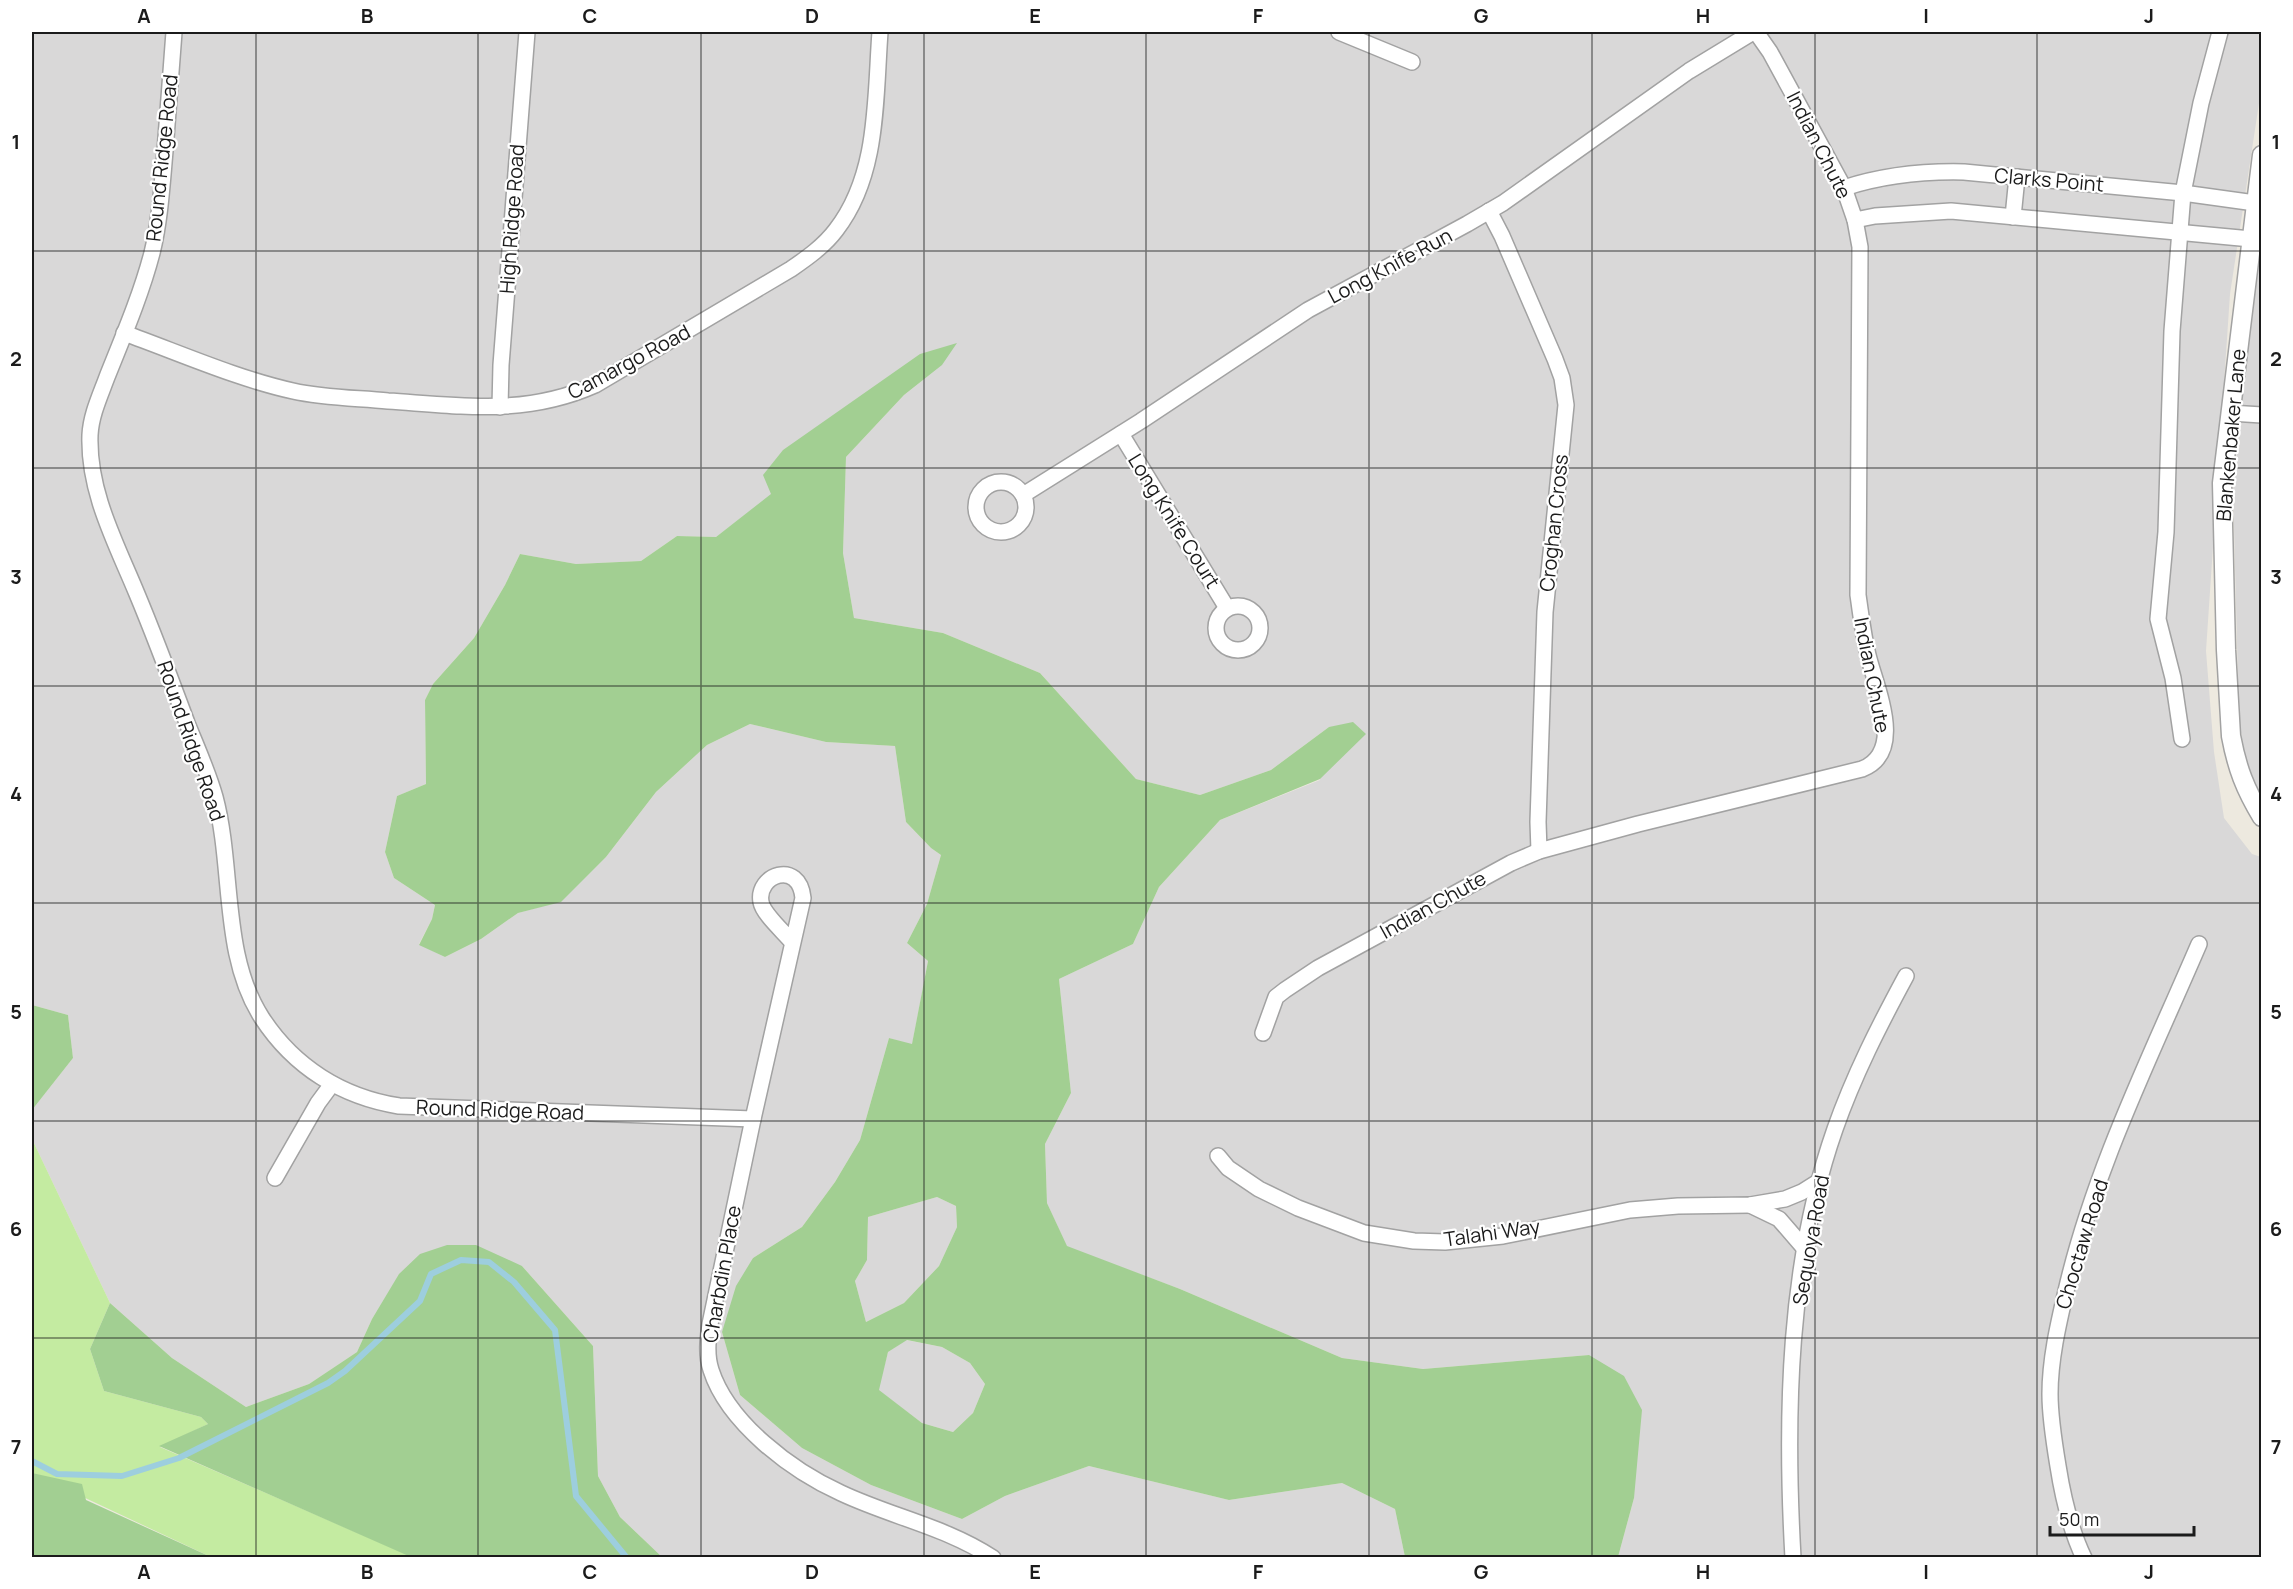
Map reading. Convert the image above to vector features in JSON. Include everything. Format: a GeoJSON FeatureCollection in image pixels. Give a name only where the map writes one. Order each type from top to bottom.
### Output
{"type":"FeatureCollection","features":[{"type":"Feature","properties":{"kind":"street","name":"Round Ridge Road"},"geometry":{"type":"LineString","coordinates":[[174,32],[161,200],[155,236],[151,255],[124,333],[94,412],[90,431],[92,470],[96,491],[214,794],[222,826],[236,949],[250,995],[262,1018],[293,1056],[332,1084],[355,1095],[399,1106],[753,1119]]}},
{"type":"Feature","properties":{"kind":"street","name":"High Ridge Road"},"geometry":{"type":"LineString","coordinates":[[500,407],[502,353],[527,32]]}},
{"type":"Feature","properties":{"kind":"street","name":"Camargo Road"},"geometry":{"type":"LineString","coordinates":[[124,333],[267,384],[294,392],[330,396],[500,407],[554,400],[595,385],[791,269],[821,245],[846,216],[863,179],[868,159],[880,32]]}},
{"type":"Feature","properties":{"kind":"street"},"geometry":{"type":"LineString","coordinates":[[1339,32],[1412,62]]}},
{"type":"Feature","properties":{"kind":"street","name":"Indian Chute"},"geometry":{"type":"LineString","coordinates":[[1263,1033],[1276,998],[1285,990],[1318,968],[1511,863],[1539,851],[1638,824],[1862,769],[1873,764],[1885,743],[1885,724],[1866,646],[1858,595],[1860,258],[1855,220],[1844,188],[1770,52],[1755,32]]}},
{"type":"Feature","properties":{"kind":"street","name":"Long Knife Run"},"geometry":{"type":"LineString","coordinates":[[1023,495],[1308,310],[1489,211],[1689,71],[1755,32]]}},
{"type":"Feature","properties":{"kind":"street"},"geometry":{"type":"LineString","coordinates":[[2182,739],[2173,678],[2158,619],[2166,532],[2172,331],[2183,193],[2201,103],[2220,32]]}},
{"type":"Feature","properties":{"kind":"street","name":"Blankenbaker Lane"},"geometry":{"type":"LineString","coordinates":[[2262,155],[2222,483],[2231,736],[2237,766],[2246,790],[2262,817]]}},
{"type":"Feature","properties":{"kind":"street","name":"Clarks Point"},"geometry":{"type":"LineString","coordinates":[[1844,188],[1886,177],[1929,171],[1964,172],[2183,193],[2255,203]]}},
{"type":"Feature","properties":{"kind":"street"},"geometry":{"type":"LineString","coordinates":[[2013,217],[2017,177]]}},
{"type":"Feature","properties":{"kind":"street","name":"Croghan Cross"},"geometry":{"type":"LineString","coordinates":[[1489,211],[1555,359],[1562,378],[1566,405],[1545,612],[1538,812],[1539,851]]}},
{"type":"Feature","properties":{"kind":"street","name":"Clarks Point"},"geometry":{"type":"LineString","coordinates":[[1855,220],[1951,211],[2251,238]]}},
{"type":"Feature","properties":{"kind":"street"},"geometry":{"type":"LineString","coordinates":[[2230,413],[2262,416]]}},
{"type":"Feature","properties":{"kind":"street","name":"Long Knife Court"},"geometry":{"type":"LineString","coordinates":[[1120,434],[1227,608]]}},
{"type":"Feature","properties":{"kind":"street","name":"Charbdin Place"},"geometry":{"type":"LineString","coordinates":[[792,942],[708,1340],[711,1369],[722,1394],[739,1418],[760,1438],[817,1480],[840,1493],[938,1529],[993,1557]]}},
{"type":"Feature","properties":{"kind":"street","name":"Choctaw Road"},"geometry":{"type":"LineString","coordinates":[[2084,1557],[2078,1550],[2062,1490],[2051,1418],[2051,1372],[2058,1323],[2070,1270],[2088,1211],[2143,1068],[2199,944]]}},
{"type":"Feature","properties":{"kind":"street","name":"Sequoya Road"},"geometry":{"type":"LineString","coordinates":[[1793,1557],[1790,1428],[1794,1341],[1805,1249],[1835,1129],[1857,1072],[1906,976]]}},
{"type":"Feature","properties":{"kind":"street"},"geometry":{"type":"LineString","coordinates":[[275,1178],[318,1103],[332,1084]]}},
{"type":"Feature","properties":{"kind":"street","name":"Talahi Way"},"geometry":{"type":"LineString","coordinates":[[1218,1156],[1228,1168],[1259,1189],[1298,1208],[1364,1233],[1445,1242],[1503,1236],[1630,1210],[1678,1206],[1750,1205],[1785,1199],[1821,1180]]}},
{"type":"Feature","properties":{"kind":"street","name":"Talahi Way"},"geometry":{"type":"LineString","coordinates":[[1750,1205],[1779,1219],[1805,1249]]}},
{"type":"Feature","properties":{"kind":"shaded area"},"geometry":{"type":"Polygon","coordinates":[[[32,32],[2261,32],[2261,90],[2230,294],[2206,651],[2214,752],[2224,818],[2252,854],[2261,857],[2261,1557],[1618,1557],[1634,1498],[1589,1355],[1423,1369],[1342,1358],[1180,1289],[1067,1247],[1047,1203],[1045,1144],[1071,1093],[1059,979],[1133,944],[1159,887],[1220,820],[1320,780],[1329,727],[1271,770],[1200,795],[1136,779],[1040,673],[943,633],[854,618],[843,553],[846,457],[904,395],[942,365],[716,537],[677,536],[641,561],[576,564],[520,554],[474,638],[433,684],[425,700],[426,784],[397,796],[385,852],[394,878],[435,905],[432,919],[419,944],[445,957],[481,939],[518,913],[561,901],[606,857],[656,792],[707,745],[750,724],[826,742],[895,746],[906,822],[941,855],[927,904],[907,943],[928,961],[912,1045],[889,1038],[860,1140],[835,1182],[802,1227],[753,1258],[722,1332],[740,1395],[802,1448],[871,1485],[962,1519],[1005,1496],[1089,1466],[1229,1500],[1342,1483],[1395,1509],[1405,1557],[662,1557],[620,1517],[598,1476],[593,1346],[522,1266],[399,1275],[372,1319],[357,1352],[309,1384],[246,1407],[172,1358],[110,1303],[32,1139],[32,1110],[73,1058],[68,1015],[32,1005],[32,32]]]}},
{"type":"Feature","properties":{"kind":"shaded area"},"geometry":{"type":"Polygon","coordinates":[[[2261,215],[2261,800],[2246,766],[2239,719],[2233,489],[2261,215]]]}},
{"type":"Feature","properties":{"kind":"shaded area"},"geometry":{"type":"Polygon","coordinates":[[[937,1197],[956,1206],[957,1227],[939,1266],[904,1303],[866,1322],[855,1281],[867,1260],[868,1217],[937,1197]]]}},
{"type":"Feature","properties":{"kind":"shaded area"},"geometry":{"type":"Polygon","coordinates":[[[906,1340],[942,1347],[970,1363],[985,1384],[973,1413],[953,1432],[922,1423],[878,1390],[888,1352],[906,1340]]]}},
{"type":"Feature","properties":{"kind":"green space"},"geometry":{"type":"Polygon","coordinates":[[[957,343],[942,365],[904,395],[846,457],[843,553],[854,618],[943,633],[1040,673],[1136,779],[1200,795],[1271,770],[1329,727],[1353,722],[1366,734],[1320,779],[1220,820],[1159,887],[1133,944],[1059,979],[1071,1093],[1045,1144],[1047,1203],[1067,1246],[1180,1289],[1342,1358],[1423,1369],[1589,1355],[1624,1376],[1642,1410],[1634,1498],[1618,1557],[1405,1557],[1395,1509],[1342,1483],[1229,1500],[1089,1466],[1005,1496],[962,1519],[871,1485],[802,1448],[740,1395],[722,1332],[736,1286],[753,1258],[802,1227],[835,1182],[860,1140],[889,1038],[912,1044],[928,961],[907,943],[927,904],[941,855],[906,822],[895,746],[826,742],[750,724],[707,745],[656,792],[606,857],[561,902],[518,913],[481,939],[445,957],[419,945],[432,919],[435,905],[394,878],[385,852],[397,796],[426,784],[425,700],[433,684],[474,638],[520,554],[576,564],[641,561],[677,536],[716,537],[771,494],[763,475],[783,450],[920,354],[957,343]],[[937,1197],[868,1217],[867,1260],[855,1281],[866,1322],[904,1303],[939,1266],[957,1227],[956,1206],[937,1197]],[[907,1340],[888,1352],[879,1390],[922,1423],[953,1432],[973,1413],[985,1384],[970,1363],[942,1347],[907,1340]]]}},
{"type":"Feature","properties":{"kind":"green space"},"geometry":{"type":"Polygon","coordinates":[[[32,1005],[68,1015],[73,1058],[32,1110],[32,1005]]]}},
{"type":"Feature","properties":{"kind":"green space"},"geometry":{"type":"Polygon","coordinates":[[[32,1139],[110,1303],[90,1349],[104,1391],[201,1417],[208,1424],[160,1447],[413,1557],[211,1557],[32,1473],[32,1139]]]}},
{"type":"Feature","properties":{"kind":"green space"},"geometry":{"type":"Polygon","coordinates":[[[447,1245],[476,1245],[522,1266],[593,1346],[598,1476],[620,1517],[662,1557],[411,1557],[159,1446],[208,1424],[201,1417],[104,1391],[90,1349],[110,1303],[172,1358],[246,1407],[309,1384],[357,1352],[372,1319],[399,1274],[420,1254],[447,1245]]]}},
{"type":"Feature","properties":{"kind":"green space"},"geometry":{"type":"Polygon","coordinates":[[[32,1473],[82,1484],[86,1500],[211,1557],[32,1557],[32,1473]]]}},
{"type":"Feature","properties":{"kind":"waterway"},"geometry":{"type":"LineString","coordinates":[[32,1461],[57,1474],[122,1476],[179,1458],[328,1383],[345,1371],[420,1301],[431,1274],[461,1260],[489,1262],[514,1282],[555,1330],[576,1496],[627,1558]]}}]}
